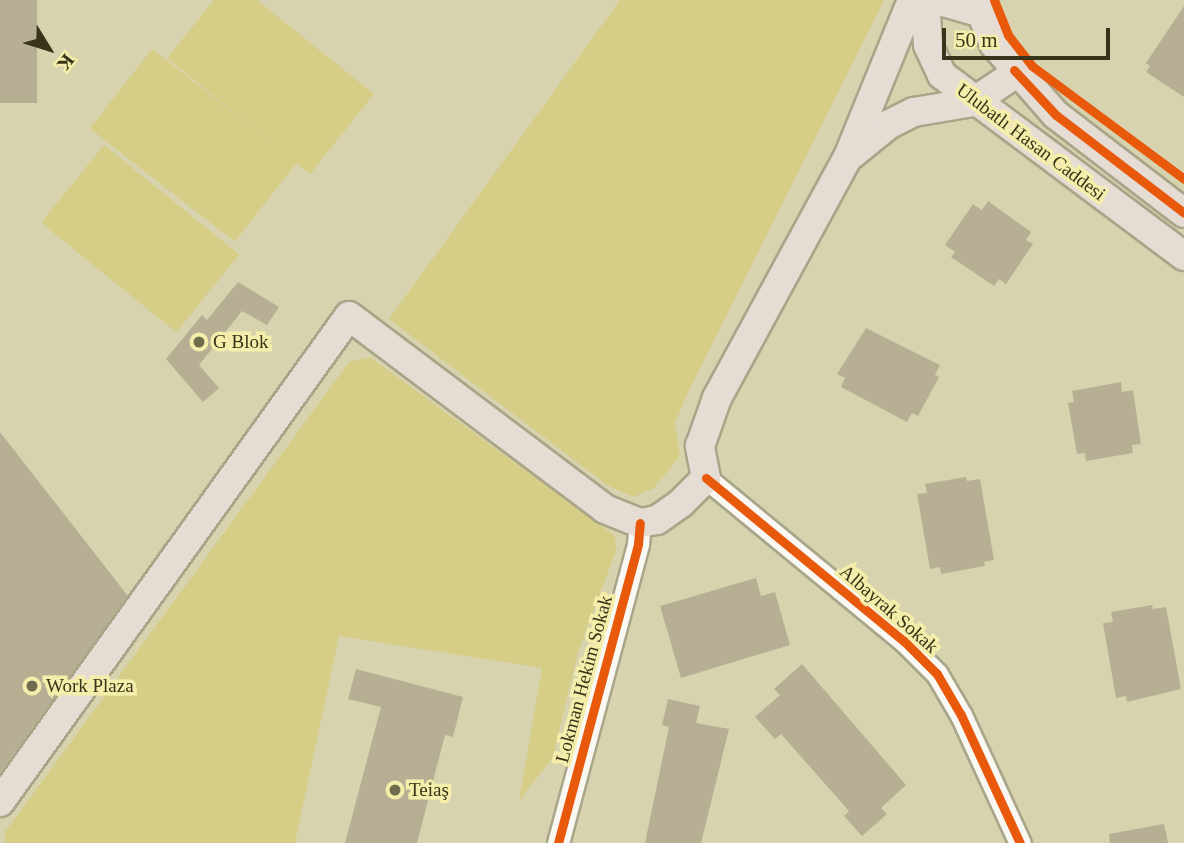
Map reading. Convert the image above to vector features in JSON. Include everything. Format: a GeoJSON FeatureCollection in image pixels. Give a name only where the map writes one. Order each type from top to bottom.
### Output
{"type":"FeatureCollection","features":[{"type":"Feature","properties":{"kind":"main road"},"geometry":{"type":"LineString","coordinates":[[0,802],[349,316],[604,509],[640,523],[657,520],[706,478],[700,446],[717,398],[848,158],[895,48],[921,2],[940,1],[977,6]]}},
{"type":"Feature","properties":{"kind":"main road","name":"Ulubatlı Hasan Caddesi"},"geometry":{"type":"LineString","coordinates":[[921,2],[928,45],[943,75],[973,102],[1184,256]]}},
{"type":"Feature","properties":{"kind":"main road","name":"Ulubatlı Hasan Caddesi"},"geometry":{"type":"LineString","coordinates":[[977,6],[994,44],[1056,115],[1184,213]]}},
{"type":"Feature","properties":{"kind":"main road"},"geometry":{"type":"LineString","coordinates":[[848,158],[888,125],[914,112],[973,102],[1009,78],[1014,70]]}},
{"type":"Feature","properties":{"kind":"street","name":"Albayrak Sokak"},"geometry":{"type":"LineString","coordinates":[[706,478],[904,641],[937,674],[961,715],[1020,843]]}},
{"type":"Feature","properties":{"kind":"street","name":"Lokman Hekim Sokak"},"geometry":{"type":"LineString","coordinates":[[558,843],[638,544],[640,523]]}},
{"type":"Feature","properties":{"kind":"shaded area"},"geometry":{"type":"Polygon","coordinates":[[[214,0],[257,0],[374,94],[310,174],[167,58],[214,0]]]}},
{"type":"Feature","properties":{"kind":"shaded area"},"geometry":{"type":"Polygon","coordinates":[[[620,0],[884,0],[684,401],[675,424],[680,456],[653,489],[633,497],[607,485],[389,319],[620,0]]]}},
{"type":"Feature","properties":{"kind":"shaded area"},"geometry":{"type":"Polygon","coordinates":[[[152,49],[297,162],[235,242],[90,129],[152,49]]]}},
{"type":"Feature","properties":{"kind":"shaded area"},"geometry":{"type":"Polygon","coordinates":[[[104,145],[239,255],[176,332],[41,223],[104,145]]]}},
{"type":"Feature","properties":{"kind":"shaded area"},"geometry":{"type":"Polygon","coordinates":[[[370,357],[615,536],[616,551],[578,652],[553,757],[519,801],[542,668],[339,636],[295,843],[5,843],[5,832],[349,362],[370,357]]]}},
{"type":"Feature","properties":{"kind":"building"},"geometry":{"type":"Polygon","coordinates":[[[0,0],[37,0],[37,103],[0,103],[0,0]]]}},
{"type":"Feature","properties":{"kind":"building"},"geometry":{"type":"Polygon","coordinates":[[[1184,6],[1184,97],[1146,72],[1150,66],[1146,63],[1184,6]]]}},
{"type":"Feature","properties":{"kind":"building"},"geometry":{"type":"Polygon","coordinates":[[[988,201],[1031,232],[1026,240],[1033,244],[1006,284],[999,279],[994,286],[951,257],[955,252],[945,245],[973,204],[982,210],[988,201]]]}},
{"type":"Feature","properties":{"kind":"building","name":"G Blok"},"geometry":{"type":"Polygon","coordinates":[[[238,282],[279,307],[267,325],[242,311],[199,365],[219,388],[203,402],[166,359],[202,315],[207,320],[238,282]]]}},
{"type":"Feature","properties":{"kind":"building"},"geometry":{"type":"Polygon","coordinates":[[[866,328],[940,365],[935,375],[939,377],[918,416],[912,413],[907,422],[841,387],[845,378],[837,374],[866,328]]]}},
{"type":"Feature","properties":{"kind":"building"},"geometry":{"type":"Polygon","coordinates":[[[1121,382],[1122,392],[1133,390],[1141,444],[1132,445],[1133,453],[1086,461],[1085,453],[1077,454],[1068,403],[1074,402],[1072,391],[1121,382]]]}},
{"type":"Feature","properties":{"kind":"building","name":"Work Plaza"},"geometry":{"type":"Polygon","coordinates":[[[0,432],[128,596],[0,773],[0,432]]]}},
{"type":"Feature","properties":{"kind":"building"},"geometry":{"type":"Polygon","coordinates":[[[966,477],[967,481],[980,479],[994,560],[984,562],[985,566],[941,574],[940,567],[930,569],[917,494],[927,493],[925,484],[966,477]]]}},
{"type":"Feature","properties":{"kind":"building"},"geometry":{"type":"Polygon","coordinates":[[[756,578],[761,596],[775,592],[790,645],[681,678],[660,606],[756,578]]]}},
{"type":"Feature","properties":{"kind":"building"},"geometry":{"type":"Polygon","coordinates":[[[1152,605],[1153,609],[1166,607],[1181,689],[1127,702],[1126,696],[1116,698],[1103,623],[1113,622],[1111,612],[1152,605]]]}},
{"type":"Feature","properties":{"kind":"building"},"geometry":{"type":"Polygon","coordinates":[[[802,664],[906,785],[881,808],[887,814],[862,836],[844,816],[849,811],[781,734],[775,739],[755,717],[780,695],[774,689],[802,664]]]}},
{"type":"Feature","properties":{"kind":"building","name":"Teiaş"},"geometry":{"type":"Polygon","coordinates":[[[356,669],[463,697],[453,737],[445,735],[417,843],[345,843],[381,707],[348,699],[356,669]]]}},
{"type":"Feature","properties":{"kind":"building"},"geometry":{"type":"Polygon","coordinates":[[[668,699],[700,706],[696,723],[729,729],[701,843],[645,843],[669,727],[662,725],[668,699]]]}},
{"type":"Feature","properties":{"kind":"building"},"geometry":{"type":"Polygon","coordinates":[[[1164,824],[1168,843],[1110,843],[1109,834],[1164,824]]]}},
{"type":"Feature","properties":{"kind":"cycle path"},"geometry":{"type":"LineString","coordinates":[[994,0],[1008,35],[1032,66],[1184,179]]}},
{"type":"Feature","properties":{"kind":"cycle path"},"geometry":{"type":"LineString","coordinates":[[1014,70],[1056,115],[1184,213]]}},
{"type":"Feature","properties":{"kind":"cycle path"},"geometry":{"type":"LineString","coordinates":[[706,478],[904,641],[937,674],[961,715],[1020,843]]}},
{"type":"Feature","properties":{"kind":"cycle path"},"geometry":{"type":"LineString","coordinates":[[558,843],[638,544],[640,523]]}},
{"type":"Feature","properties":{"kind":"place","name":"G Blok"},"geometry":{"type":"Point","coordinates":[199,342]}},
{"type":"Feature","properties":{"kind":"place","name":"Work Plaza"},"geometry":{"type":"Point","coordinates":[32,686]}},
{"type":"Feature","properties":{"kind":"place","name":"Teiaş"},"geometry":{"type":"Point","coordinates":[395,790]}}]}
